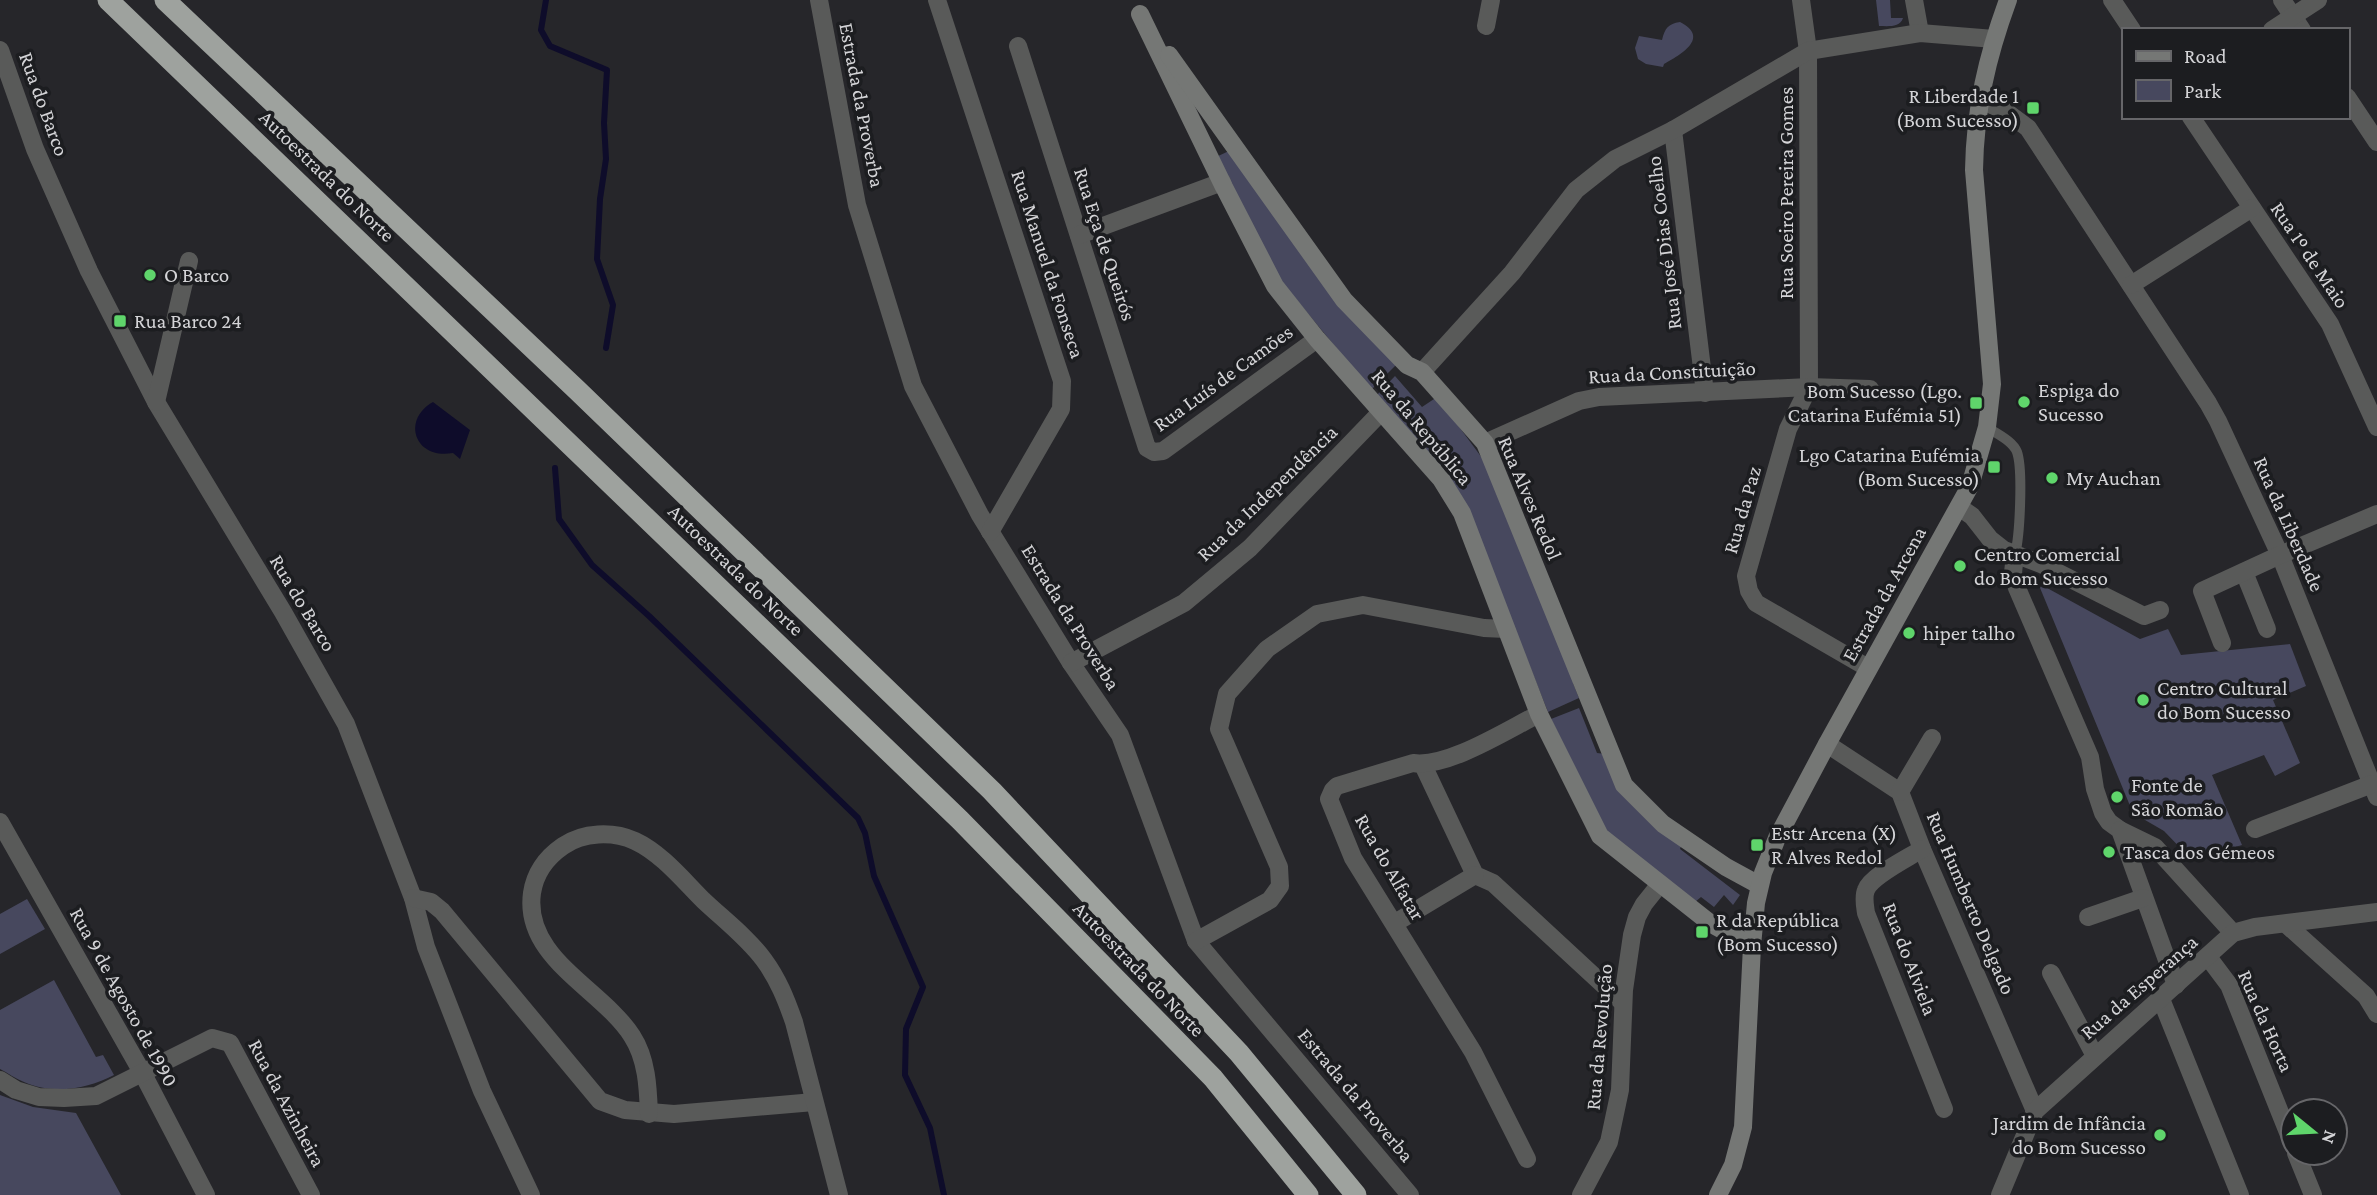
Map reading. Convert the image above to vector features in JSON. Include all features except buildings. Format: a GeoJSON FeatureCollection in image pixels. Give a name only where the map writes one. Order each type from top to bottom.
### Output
{"type":"FeatureCollection","features":[{"type":"Feature","properties":{"kind":"highway","name":"Autoestrada do Norte"},"geometry":{"type":"LineString","coordinates":[[108,0],[960,820],[1213,1078],[1308,1195]]}},
{"type":"Feature","properties":{"kind":"highway","name":"Autoestrada do Norte"},"geometry":{"type":"LineString","coordinates":[[165,0],[577,390],[992,791],[1239,1053],[1356,1195]]}},
{"type":"Feature","properties":{"kind":"street","name":"Estrada da Proverba"},"geometry":{"type":"LineString","coordinates":[[819,0],[857,205],[913,386],[990,532],[1071,663],[1120,735],[1196,941],[1410,1195]]}},
{"type":"Feature","properties":{"kind":"street","name":"Rua Manuel da Fonseca"},"geometry":{"type":"LineString","coordinates":[[937,0],[1062,381],[1061,409],[990,532]]}},
{"type":"Feature","properties":{"kind":"street"},"geometry":{"type":"LineString","coordinates":[[1486,26],[1491,0]]}},
{"type":"Feature","properties":{"kind":"street","name":"Rua Soeiro Pereira Gomes"},"geometry":{"type":"LineString","coordinates":[[1801,0],[1808,51],[1809,387]]}},
{"type":"Feature","properties":{"kind":"street"},"geometry":{"type":"LineString","coordinates":[[1914,0],[1920,33]]}},
{"type":"Feature","properties":{"kind":"street","name":"Estrada da Arcena"},"geometry":{"type":"LineString","coordinates":[[1718,1195],[1733,1165],[1743,1127],[1752,946],[1759,885],[1777,838],[1970,486],[1987,427],[1992,384],[1974,170],[1976,119],[1994,39],[2008,0]]}},
{"type":"Feature","properties":{"kind":"street"},"geometry":{"type":"LineString","coordinates":[[2112,0],[2131,28]]}},
{"type":"Feature","properties":{"kind":"street"},"geometry":{"type":"LineString","coordinates":[[2282,0],[2297,23]]}},
{"type":"Feature","properties":{"kind":"street"},"geometry":{"type":"LineString","coordinates":[[2279,28],[2297,23],[2318,0]]}},
{"type":"Feature","properties":{"kind":"street","name":"Rua da República"},"geometry":{"type":"LineString","coordinates":[[1136,7],[1275,286],[1317,339],[1452,494],[1462,513],[1539,713],[1600,836],[1710,923],[1752,946]]}},
{"type":"Feature","properties":{"kind":"street","name":"Rua Alves Redol"},"geometry":{"type":"LineString","coordinates":[[1136,7],[1344,300],[1406,365],[1422,372],[1485,443],[1624,785],[1663,824],[1726,867],[1759,885]]}},
{"type":"Feature","properties":{"kind":"street"},"geometry":{"type":"LineString","coordinates":[[1422,372],[1512,273],[1576,190],[1615,159],[1673,130],[1808,51],[1920,33],[1994,39]]}},
{"type":"Feature","properties":{"kind":"street","name":"Rua Eça de Queirós"},"geometry":{"type":"LineString","coordinates":[[1018,46],[1147,447],[1154,452]]}},
{"type":"Feature","properties":{"kind":"street","name":"Rua do Barco"},"geometry":{"type":"LineString","coordinates":[[0,50],[35,149],[84,258],[156,402],[336,703],[356,747],[413,898],[426,947],[482,1091],[531,1195]]}},
{"type":"Feature","properties":{"kind":"street","name":"Rua da Liberdade"},"geometry":{"type":"LineString","coordinates":[[1979,99],[2005,111],[2028,128],[2208,403],[2280,555],[2374,790]]}},
{"type":"Feature","properties":{"kind":"street"},"geometry":{"type":"LineString","coordinates":[[2349,100],[2377,142]]}},
{"type":"Feature","properties":{"kind":"street","name":"Rua 1º de Maio"},"geometry":{"type":"LineString","coordinates":[[2192,119],[2330,324],[2377,427]]}},
{"type":"Feature","properties":{"kind":"street","name":"Rua José Dias Coelho"},"geometry":{"type":"LineString","coordinates":[[1673,130],[1705,393]]}},
{"type":"Feature","properties":{"kind":"street"},"geometry":{"type":"LineString","coordinates":[[1079,235],[1222,182]]}},
{"type":"Feature","properties":{"kind":"street"},"geometry":{"type":"LineString","coordinates":[[2131,285],[2252,208]]}},
{"type":"Feature","properties":{"kind":"street"},"geometry":{"type":"LineString","coordinates":[[156,402],[189,261]]}},
{"type":"Feature","properties":{"kind":"street","name":"Rua Luís de Camões"},"geometry":{"type":"LineString","coordinates":[[1154,452],[1163,451],[1317,339]]}},
{"type":"Feature","properties":{"kind":"street","name":"Rua da Constituição"},"geometry":{"type":"LineString","coordinates":[[1485,443],[1578,401],[1599,397],[1809,387],[1870,389]]}},
{"type":"Feature","properties":{"kind":"street","name":"Rua da Paz"},"geometry":{"type":"LineString","coordinates":[[1809,387],[1788,429],[1746,576],[1748,591],[1756,603],[1868,668]]}},
{"type":"Feature","properties":{"kind":"street","name":"Rua da Independência"},"geometry":{"type":"LineString","coordinates":[[1071,663],[1184,603],[1250,548],[1381,412]]}},
{"type":"Feature","properties":{"kind":"street"},"geometry":{"type":"LineString","coordinates":[[1959,507],[1980,524],[1997,545],[2144,616],[2160,610]]}},
{"type":"Feature","properties":{"kind":"street"},"geometry":{"type":"LineString","coordinates":[[2222,643],[2202,592],[2377,514]]}},
{"type":"Feature","properties":{"kind":"street"},"geometry":{"type":"LineString","coordinates":[[2015,554],[2012,573],[2091,757],[2095,789],[2109,822],[2155,847],[2233,933],[2377,912]]}},
{"type":"Feature","properties":{"kind":"street"},"geometry":{"type":"LineString","coordinates":[[2244,572],[2267,629]]}},
{"type":"Feature","properties":{"kind":"street"},"geometry":{"type":"LineString","coordinates":[[1196,941],[1270,900],[1280,886],[1279,867],[1219,729],[1227,694],[1268,649],[1317,614],[1363,605],[1484,628],[1506,629]]}},
{"type":"Feature","properties":{"kind":"street","name":"Rua do Alfatar"},"geometry":{"type":"LineString","coordinates":[[1527,1159],[1473,1052],[1353,858],[1329,799],[1337,786],[1413,763],[1423,765],[1447,760],[1539,713]]}},
{"type":"Feature","properties":{"kind":"street"},"geometry":{"type":"LineString","coordinates":[[1827,744],[1900,792],[1932,738]]}},
{"type":"Feature","properties":{"kind":"street"},"geometry":{"type":"LineString","coordinates":[[1423,765],[1475,875],[1493,883],[1623,1003]]}},
{"type":"Feature","properties":{"kind":"street"},"geometry":{"type":"LineString","coordinates":[[2255,829],[2374,790]]}},
{"type":"Feature","properties":{"kind":"street","name":"Rua Humberto Delgado"},"geometry":{"type":"LineString","coordinates":[[1900,792],[2035,1111]]}},
{"type":"Feature","properties":{"kind":"street","name":"Rua 9 de Agosto de 1990"},"geometry":{"type":"LineString","coordinates":[[0,822],[143,1074],[206,1195]]}},
{"type":"Feature","properties":{"kind":"street"},"geometry":{"type":"LineString","coordinates":[[2120,830],[2176,985]]}},
{"type":"Feature","properties":{"kind":"street"},"geometry":{"type":"LineString","coordinates":[[649,1114],[648,1086],[642,1058],[632,1036],[600,1000],[551,954],[540,938],[534,921],[531,905],[538,874],[556,851],[582,837],[615,835],[643,845],[762,958],[785,996],[839,1195]]}},
{"type":"Feature","properties":{"kind":"street","name":"Rua do Alviela"},"geometry":{"type":"LineString","coordinates":[[1922,849],[1875,879],[1866,888],[1864,899],[1866,913],[1944,1109]]}},
{"type":"Feature","properties":{"kind":"street"},"geometry":{"type":"LineString","coordinates":[[1395,923],[1475,875]]}},
{"type":"Feature","properties":{"kind":"street","name":"Rua da Revolução"},"geometry":{"type":"LineString","coordinates":[[1581,1195],[1609,1142],[1616,1113],[1620,1090],[1623,1003],[1632,935],[1637,917],[1660,884]]}},
{"type":"Feature","properties":{"kind":"street"},"geometry":{"type":"LineString","coordinates":[[413,898],[431,902],[442,911],[600,1101],[618,1108],[649,1114],[814,1102]]}},
{"type":"Feature","properties":{"kind":"street"},"geometry":{"type":"LineString","coordinates":[[2088,917],[2143,898]]}},
{"type":"Feature","properties":{"kind":"street"},"geometry":{"type":"LineString","coordinates":[[2286,924],[2366,996],[2377,1014]]}},
{"type":"Feature","properties":{"kind":"street","name":"Rua da Esperança"},"geometry":{"type":"LineString","coordinates":[[2000,1195],[2035,1111],[2233,933]]}},
{"type":"Feature","properties":{"kind":"street","name":"Rua da Horta"},"geometry":{"type":"LineString","coordinates":[[2208,957],[2229,985],[2279,1110]]}},
{"type":"Feature","properties":{"kind":"street"},"geometry":{"type":"LineString","coordinates":[[2051,973],[2095,1056]]}},
{"type":"Feature","properties":{"kind":"street"},"geometry":{"type":"LineString","coordinates":[[2161,999],[2240,1195]]}},
{"type":"Feature","properties":{"kind":"street","name":"Rua da Azinheira"},"geometry":{"type":"LineString","coordinates":[[0,1080],[16,1090],[39,1097],[96,1096],[212,1038],[230,1043],[311,1195]]}},
{"type":"Feature","properties":{"kind":"street"},"geometry":{"type":"LineString","coordinates":[[2302,1167],[2313,1195]]}},
{"type":"Feature","properties":{"kind":"lane"},"geometry":{"type":"LineString","coordinates":[[1987,427],[2011,443],[2018,454],[2020,529],[2015,554]]}},
{"type":"Feature","properties":{"kind":"green space"},"geometry":{"type":"Polygon","coordinates":[[[1876,0],[1890,0],[1891,18],[1903,18],[1901,21],[1893,26],[1879,26],[1876,0]]]}},
{"type":"Feature","properties":{"kind":"green space"},"geometry":{"type":"Polygon","coordinates":[[[1680,22],[1693,34],[1690,46],[1663,67],[1646,64],[1638,59],[1635,48],[1639,36],[1662,40],[1668,27],[1680,22]]]}},
{"type":"Feature","properties":{"kind":"green space"},"geometry":{"type":"Polygon","coordinates":[[[1229,151],[1397,364],[1371,390],[1277,276],[1216,157],[1229,151]]]}},
{"type":"Feature","properties":{"kind":"green space"},"geometry":{"type":"Polygon","coordinates":[[[1395,376],[1422,407],[1437,397],[1488,466],[1575,681],[1573,683],[1579,698],[1548,712],[1466,506],[1376,396],[1395,376]]]}},
{"type":"Feature","properties":{"kind":"green space"},"geometry":{"type":"Polygon","coordinates":[[[2038,583],[2140,639],[2168,629],[2181,655],[2290,644],[2306,686],[2273,700],[2300,763],[2275,776],[2264,755],[2212,775],[2242,845],[2192,860],[2164,831],[2133,813],[2038,583]]]}},
{"type":"Feature","properties":{"kind":"green space"},"geometry":{"type":"Polygon","coordinates":[[[1579,708],[1597,753],[1605,754],[1682,843],[1680,849],[1740,895],[1733,905],[1724,895],[1714,907],[1701,897],[1695,902],[1617,843],[1604,827],[1551,719],[1579,708]]]}},
{"type":"Feature","properties":{"kind":"green space"},"geometry":{"type":"Polygon","coordinates":[[[27,899],[45,929],[0,954],[0,914],[27,899]]]}},
{"type":"Feature","properties":{"kind":"green space"},"geometry":{"type":"Polygon","coordinates":[[[54,980],[96,1057],[103,1055],[114,1075],[82,1087],[58,1089],[35,1086],[0,1069],[0,1010],[54,980]]]}},
{"type":"Feature","properties":{"kind":"green space"},"geometry":{"type":"Polygon","coordinates":[[[0,1095],[33,1107],[76,1113],[121,1195],[0,1195],[0,1095]]]}},
{"type":"Feature","properties":{"kind":"shaded area"},"geometry":{"type":"Polygon","coordinates":[[[433,402],[470,430],[460,459],[453,453],[429,451],[417,437],[417,419],[433,402]]]}},
{"type":"Feature","properties":{"kind":"waterway"},"geometry":{"type":"LineString","coordinates":[[546,0],[541,30],[550,46],[607,70],[604,123],[606,159],[600,199],[597,259],[613,305],[606,348]]}},
{"type":"Feature","properties":{"kind":"waterway"},"geometry":{"type":"LineString","coordinates":[[555,468],[559,519],[592,565],[649,616],[858,818],[865,833],[874,876],[923,987],[906,1029],[905,1075],[930,1128],[944,1195]]}},
{"type":"Feature","properties":{"kind":"place","name":"R Liberdade 1 (Bom Sucesso)"},"geometry":{"type":"Point","coordinates":[2033,108]}},
{"type":"Feature","properties":{"kind":"place","name":"O Barco"},"geometry":{"type":"Point","coordinates":[150,275]}},
{"type":"Feature","properties":{"kind":"place","name":"Rua Barco 24"},"geometry":{"type":"Point","coordinates":[120,321]}},
{"type":"Feature","properties":{"kind":"place","name":"Espiga do Sucesso"},"geometry":{"type":"Point","coordinates":[2024,402]}},
{"type":"Feature","properties":{"kind":"place","name":"Bom Sucesso (Lgo. Catarina Eufémia 51)"},"geometry":{"type":"Point","coordinates":[1976,403]}},
{"type":"Feature","properties":{"kind":"place","name":"Lgo Catarina Eufémia (Bom Sucesso)"},"geometry":{"type":"Point","coordinates":[1994,467]}},
{"type":"Feature","properties":{"kind":"place","name":"My Auchan"},"geometry":{"type":"Point","coordinates":[2052,478]}},
{"type":"Feature","properties":{"kind":"place","name":"Centro Comercial do Bom Sucesso"},"geometry":{"type":"Point","coordinates":[1960,566]}},
{"type":"Feature","properties":{"kind":"place","name":"hiper talho"},"geometry":{"type":"Point","coordinates":[1909,633]}},
{"type":"Feature","properties":{"kind":"place","name":"Centro Cultural do Bom Sucesso"},"geometry":{"type":"Point","coordinates":[2143,700]}},
{"type":"Feature","properties":{"kind":"place","name":"Fonte de São Romão"},"geometry":{"type":"Point","coordinates":[2117,797]}},
{"type":"Feature","properties":{"kind":"place","name":"Estr Arcena (X) R Alves Redol"},"geometry":{"type":"Point","coordinates":[1757,845]}},
{"type":"Feature","properties":{"kind":"place","name":"Tasca dos Gémeos"},"geometry":{"type":"Point","coordinates":[2109,852]}},
{"type":"Feature","properties":{"kind":"place","name":"R da República (Bom Sucesso)"},"geometry":{"type":"Point","coordinates":[1702,932]}},
{"type":"Feature","properties":{"kind":"place","name":"Jardim de Infância do Bom Sucesso"},"geometry":{"type":"Point","coordinates":[2160,1135]}}]}
